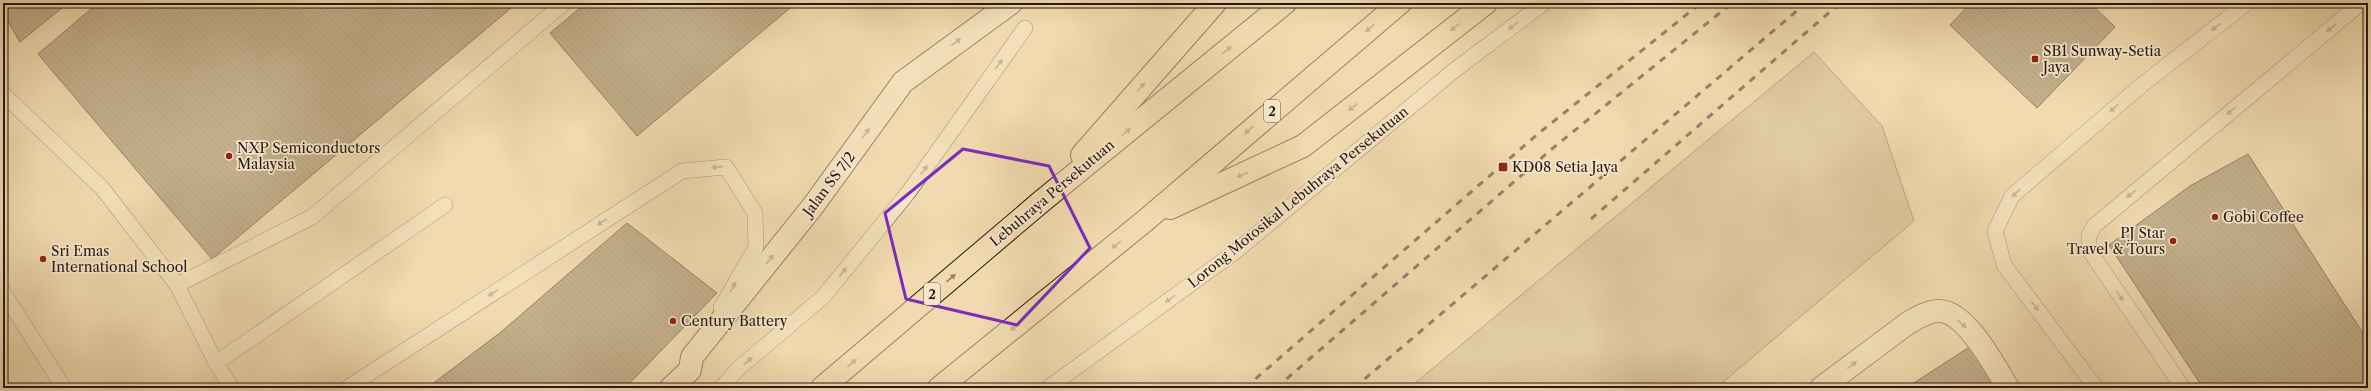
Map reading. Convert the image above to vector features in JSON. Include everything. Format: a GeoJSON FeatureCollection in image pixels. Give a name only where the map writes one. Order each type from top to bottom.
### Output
{"type":"FeatureCollection","features":[{"type":"Feature","properties":{"kind":"highway"},"geometry":{"type":"LineString","coordinates":[[1042,200],[1215,3]]}},
{"type":"Feature","properties":{"kind":"highway","name":"Lebuhraya Persekutuan"},"geometry":{"type":"LineString","coordinates":[[822,388],[1042,200],[1285,3]]}},
{"type":"Feature","properties":{"kind":"highway","name":"2"},"geometry":{"type":"LineString","coordinates":[[939,388],[1146,220],[1400,3]]}},
{"type":"Feature","properties":{"kind":"highway"},"geometry":{"type":"LineString","coordinates":[[1146,220],[1303,146],[1486,3]]}},
{"type":"Feature","properties":{"kind":"street","name":"Jalan SS 7/2"},"geometry":{"type":"LineString","coordinates":[[671,388],[689,372],[813,206],[903,82],[1011,3]]}},
{"type":"Feature","properties":{"kind":"street"},"geometry":{"type":"LineString","coordinates":[[1821,388],[1908,323],[1923,315],[1938,310],[1950,315],[1972,333],[2008,388]]}},
{"type":"Feature","properties":{"kind":"lane"},"geometry":{"type":"LineString","coordinates":[[177,285],[312,217],[564,3]]}},
{"type":"Feature","properties":{"kind":"lane","name":"Lorong Motosikal Lebuhraya Persekutuan"},"geometry":{"type":"LineString","coordinates":[[1048,388],[1235,252],[1456,69],[1544,3]]}},
{"type":"Feature","properties":{"kind":"lane"},"geometry":{"type":"LineString","coordinates":[[2096,388],[2004,265],[1995,231],[2012,196],[2143,84],[2247,3]]}},
{"type":"Feature","properties":{"kind":"lane"},"geometry":{"type":"LineString","coordinates":[[2183,388],[2089,250],[2089,236],[2094,226],[2361,3]]}},
{"type":"Feature","properties":{"kind":"lane"},"geometry":{"type":"LineString","coordinates":[[721,388],[739,368],[823,297],[908,193],[1025,28]]}},
{"type":"Feature","properties":{"kind":"lane"},"geometry":{"type":"LineString","coordinates":[[3,94],[102,188],[177,285],[216,363],[232,388]]}},
{"type":"Feature","properties":{"kind":"lane"},"geometry":{"type":"LineString","coordinates":[[347,388],[682,171],[726,167],[755,213],[756,247],[689,372]]}},
{"type":"Feature","properties":{"kind":"lane"},"geometry":{"type":"LineString","coordinates":[[216,363],[445,205]]}},
{"type":"Feature","properties":{"kind":"lane"},"geometry":{"type":"LineString","coordinates":[[3,292],[64,388]]}},
{"type":"Feature","properties":{"kind":"highlighted area"},"geometry":{"type":"Polygon","coordinates":[[[963,149],[1049,166],[1090,248],[1017,325],[906,299],[885,213],[963,149]]]}},
{"type":"Feature","properties":{"kind":"shaded area"},"geometry":{"type":"Polygon","coordinates":[[[1814,52],[1882,126],[1914,221],[1716,388],[1409,388],[1814,52]]]}},
{"type":"Feature","properties":{"kind":"building"},"geometry":{"type":"Polygon","coordinates":[[[3,3],[68,3],[20,42],[3,13],[3,3]]]}},
{"type":"Feature","properties":{"kind":"building","name":"NXP Semiconductors Malaysia"},"geometry":{"type":"Polygon","coordinates":[[[98,3],[517,3],[212,259],[38,54],[98,3]]]}},
{"type":"Feature","properties":{"kind":"building"},"geometry":{"type":"Polygon","coordinates":[[[586,3],[796,3],[637,136],[550,33],[586,3]]]}},
{"type":"Feature","properties":{"kind":"building","name":"SB1 Sunway-Setia Jaya"},"geometry":{"type":"Polygon","coordinates":[[[1971,3],[2090,3],[2115,27],[2037,108],[1950,25],[1971,3]]]}},
{"type":"Feature","properties":{"kind":"building"},"geometry":{"type":"Polygon","coordinates":[[[2248,154],[2368,341],[2368,388],[2203,388],[2109,245],[2190,186],[2248,154]]]}},
{"type":"Feature","properties":{"kind":"building"},"geometry":{"type":"Polygon","coordinates":[[[627,223],[717,293],[625,388],[427,388],[501,332],[627,223]]]}},
{"type":"Feature","properties":{"kind":"building"},"geometry":{"type":"Polygon","coordinates":[[[1971,346],[1997,388],[1906,388],[1971,346]]]}},
{"type":"Feature","properties":{"kind":"railway"},"geometry":{"type":"LineString","coordinates":[[1245,388],[1539,133],[1701,3]]}},
{"type":"Feature","properties":{"kind":"railway"},"geometry":{"type":"LineString","coordinates":[[1276,388],[1553,148],[1732,3]]}},
{"type":"Feature","properties":{"kind":"railway"},"geometry":{"type":"LineString","coordinates":[[1354,388],[1806,3]]}},
{"type":"Feature","properties":{"kind":"railway"},"geometry":{"type":"LineString","coordinates":[[1591,219],[1840,3]]}},
{"type":"Feature","properties":{"kind":"place","name":"SB1 Sunway-Setia Jaya"},"geometry":{"type":"Point","coordinates":[2035,59]}},
{"type":"Feature","properties":{"kind":"place","name":"NXP Semiconductors Malaysia"},"geometry":{"type":"Point","coordinates":[229,156]}},
{"type":"Feature","properties":{"kind":"place","name":"KD08 Setia Jaya"},"geometry":{"type":"Point","coordinates":[1503,167]}},
{"type":"Feature","properties":{"kind":"place","name":"Gobi Coffee"},"geometry":{"type":"Point","coordinates":[2215,217]}},
{"type":"Feature","properties":{"kind":"place","name":"PJ Star Travel & Tours"},"geometry":{"type":"Point","coordinates":[2173,241]}},
{"type":"Feature","properties":{"kind":"place","name":"Sri Emas International School"},"geometry":{"type":"Point","coordinates":[43,259]}},
{"type":"Feature","properties":{"kind":"place","name":"Century Battery"},"geometry":{"type":"Point","coordinates":[673,321]}}]}
